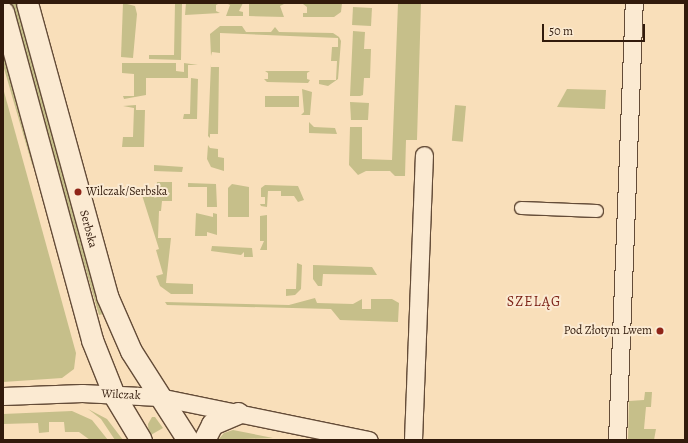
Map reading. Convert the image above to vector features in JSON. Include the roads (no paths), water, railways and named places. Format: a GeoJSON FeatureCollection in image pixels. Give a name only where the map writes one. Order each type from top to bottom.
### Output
{"type":"FeatureCollection","features":[{"type":"Feature","properties":{"kind":"street","name":"Serbska"},"geometry":{"type":"LineString","coordinates":[[27,3],[107,296],[131,351],[159,397],[188,440]]}},
{"type":"Feature","properties":{"kind":"street"},"geometry":{"type":"LineString","coordinates":[[617,440],[634,3]]}},
{"type":"Feature","properties":{"kind":"street","name":"Serbska"},"geometry":{"type":"LineString","coordinates":[[3,12],[92,340],[114,395],[141,440]]}},
{"type":"Feature","properties":{"kind":"street"},"geometry":{"type":"LineString","coordinates":[[413,440],[424,155]]}},
{"type":"Feature","properties":{"kind":"street"},"geometry":{"type":"LineString","coordinates":[[521,208],[597,211]]}},
{"type":"Feature","properties":{"kind":"street","name":"Wilczak"},"geometry":{"type":"LineString","coordinates":[[3,396],[114,395],[159,397],[369,440]]}},
{"type":"Feature","properties":{"kind":"street"},"geometry":{"type":"LineString","coordinates":[[204,440],[212,424],[238,413]]}},
{"type":"Feature","properties":{"kind":"place","name":"Wilczak/Serbska"},"geometry":{"type":"Point","coordinates":[78,192]}},
{"type":"Feature","properties":{"kind":"place","name":"Pod Złotym Lwem"},"geometry":{"type":"Point","coordinates":[660,331]}},
{"type":"Feature","properties":{"kind":"district","name":"SZELĄG"},"geometry":{"type":"Point","coordinates":[534,302]}}]}
